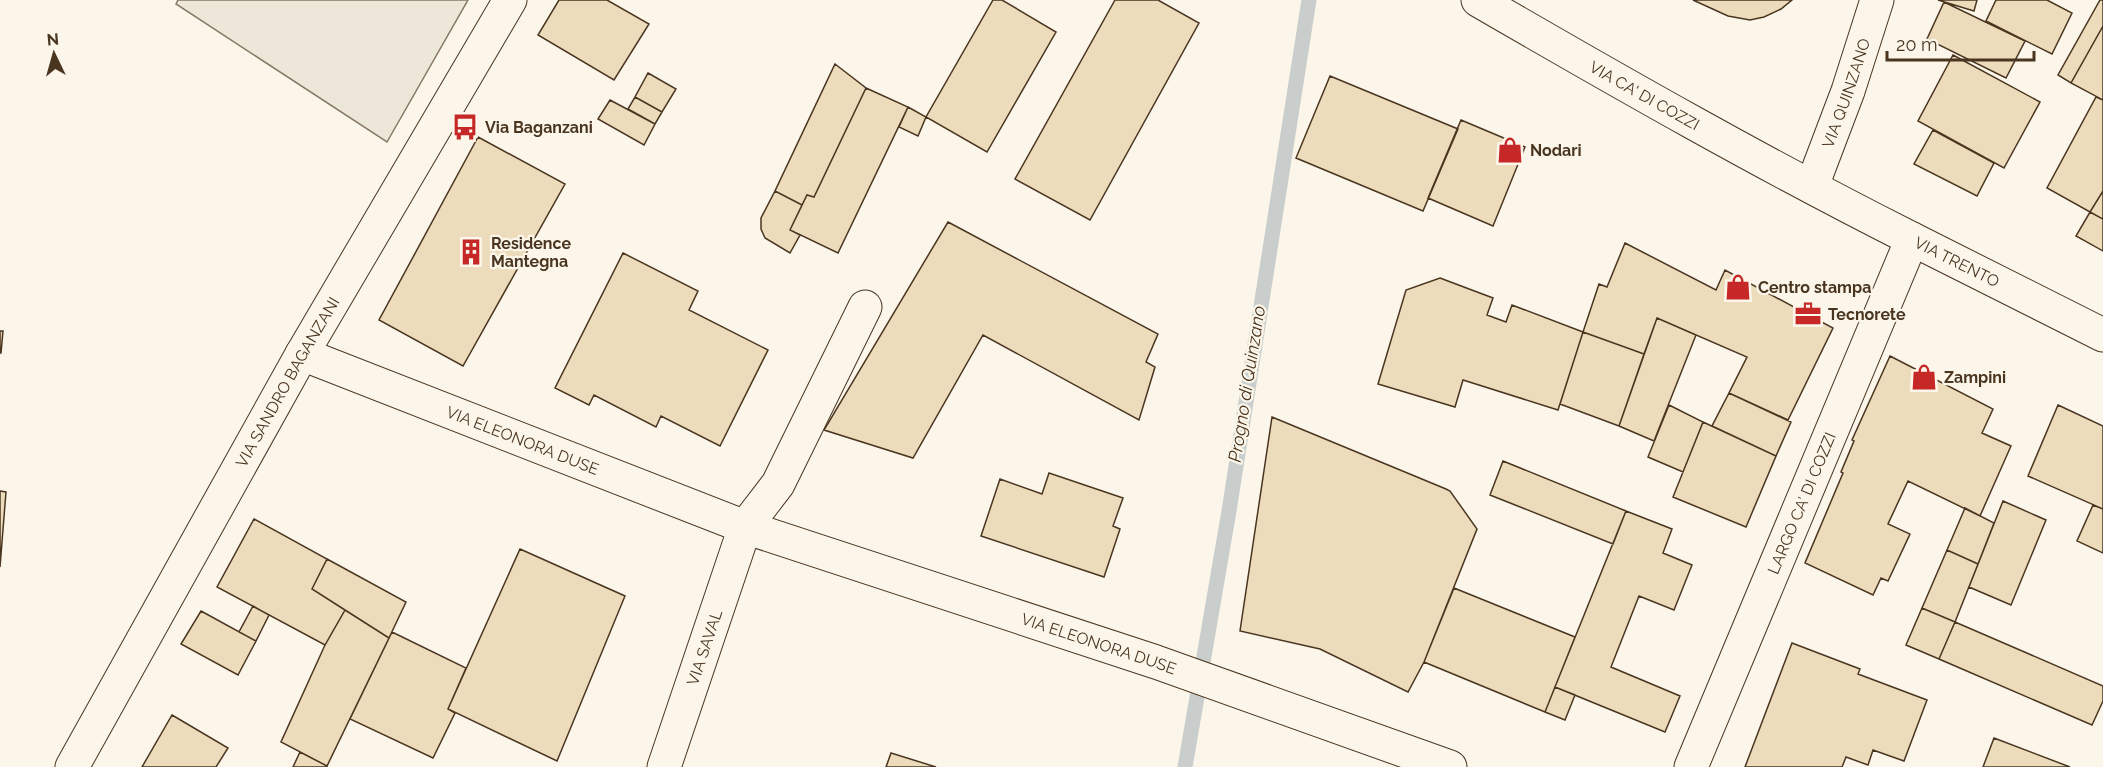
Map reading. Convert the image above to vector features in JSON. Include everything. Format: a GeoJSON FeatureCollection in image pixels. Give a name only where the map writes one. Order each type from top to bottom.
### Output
{"type":"FeatureCollection","features":[{"type":"Feature","properties":{"kind":"street","name":"VIA SANDRO BAGANZANI"},"geometry":{"type":"LineString","coordinates":[[72,767],[302,354],[510,0]]}},
{"type":"Feature","properties":{"kind":"street","name":"VIA CA' DI COZZI"},"geometry":{"type":"LineString","coordinates":[[1478,0],[1619,82],[1812,186]]}},
{"type":"Feature","properties":{"kind":"street","name":"VIA QUINZANO"},"geometry":{"type":"LineString","coordinates":[[1812,186],[1848,91],[1877,0]]}},
{"type":"Feature","properties":{"kind":"street","name":"VIA TRENTO"},"geometry":{"type":"LineString","coordinates":[[1812,186],[2103,336]]}},
{"type":"Feature","properties":{"kind":"street","name":"LARGO CA' DI COZZI"},"geometry":{"type":"LineString","coordinates":[[1691,767],[1912,239]]}},
{"type":"Feature","properties":{"kind":"street"},"geometry":{"type":"LineString","coordinates":[[745,527],[778,484],[865,308]]}},
{"type":"Feature","properties":{"kind":"street","name":"VIA ELEONORA DUSE"},"geometry":{"type":"LineString","coordinates":[[302,354],[745,527],[1156,662],[1450,767]]}},
{"type":"Feature","properties":{"kind":"street","name":"VIA SAVAL"},"geometry":{"type":"LineString","coordinates":[[664,767],[745,527]]}},
{"type":"Feature","properties":{"kind":"shaded area"},"geometry":{"type":"Polygon","coordinates":[[[178,0],[468,0],[387,142],[176,4],[178,0]]]}},
{"type":"Feature","properties":{"kind":"building"},"geometry":{"type":"Polygon","coordinates":[[[559,0],[607,0],[649,24],[614,80],[538,35],[559,0]]]}},
{"type":"Feature","properties":{"kind":"building"},"geometry":{"type":"Polygon","coordinates":[[[993,0],[1002,0],[1056,32],[987,152],[926,117],[993,0]]]}},
{"type":"Feature","properties":{"kind":"building"},"geometry":{"type":"Polygon","coordinates":[[[1115,0],[1158,0],[1199,23],[1090,220],[1015,179],[1115,0]]]}},
{"type":"Feature","properties":{"kind":"building"},"geometry":{"type":"Polygon","coordinates":[[[1693,0],[1792,0],[1781,9],[1764,17],[1750,20],[1728,16],[1693,0]]]}},
{"type":"Feature","properties":{"kind":"building"},"geometry":{"type":"Polygon","coordinates":[[[1938,0],[1977,0],[1974,11],[1938,0]]]}},
{"type":"Feature","properties":{"kind":"building"},"geometry":{"type":"Polygon","coordinates":[[[1996,0],[2047,0],[2072,13],[2052,54],[1986,21],[1996,0]]]}},
{"type":"Feature","properties":{"kind":"building"},"geometry":{"type":"Polygon","coordinates":[[[2100,0],[2103,0],[2103,26],[2071,83],[2058,75],[2100,0]]]}},
{"type":"Feature","properties":{"kind":"building"},"geometry":{"type":"Polygon","coordinates":[[[1944,2],[2025,41],[2006,78],[1927,39],[1944,2]]]}},
{"type":"Feature","properties":{"kind":"building"},"geometry":{"type":"Polygon","coordinates":[[[2103,26],[2103,100],[2071,83],[2103,26]]]}},
{"type":"Feature","properties":{"kind":"building"},"geometry":{"type":"Polygon","coordinates":[[[1953,55],[2040,102],[2004,168],[1918,121],[1953,55]]]}},
{"type":"Feature","properties":{"kind":"building"},"geometry":{"type":"Polygon","coordinates":[[[835,64],[866,88],[814,197],[807,195],[802,205],[775,191],[835,64]]]}},
{"type":"Feature","properties":{"kind":"building"},"geometry":{"type":"Polygon","coordinates":[[[648,73],[676,89],[662,112],[635,97],[648,73]]]}},
{"type":"Feature","properties":{"kind":"building"},"geometry":{"type":"Polygon","coordinates":[[[1330,76],[1458,129],[1423,211],[1296,158],[1330,76]]]}},
{"type":"Feature","properties":{"kind":"building"},"geometry":{"type":"Polygon","coordinates":[[[866,88],[908,107],[838,253],[790,230],[807,195],[814,197],[866,88]]]}},
{"type":"Feature","properties":{"kind":"building"},"geometry":{"type":"Polygon","coordinates":[[[635,97],[662,112],[655,124],[628,109],[635,97]]]}},
{"type":"Feature","properties":{"kind":"building"},"geometry":{"type":"Polygon","coordinates":[[[2096,97],[2103,100],[2103,191],[2090,212],[2047,188],[2096,97]]]}},
{"type":"Feature","properties":{"kind":"building"},"geometry":{"type":"Polygon","coordinates":[[[610,100],[655,124],[644,145],[598,119],[610,100]]]}},
{"type":"Feature","properties":{"kind":"building"},"geometry":{"type":"Polygon","coordinates":[[[908,107],[926,117],[918,136],[899,127],[908,107]]]}},
{"type":"Feature","properties":{"kind":"building"},"geometry":{"type":"Polygon","coordinates":[[[1461,120],[1525,147],[1493,226],[1428,198],[1461,120]]]}},
{"type":"Feature","properties":{"kind":"building"},"geometry":{"type":"Polygon","coordinates":[[[1933,130],[1994,163],[1977,196],[1914,164],[1933,130]]]}},
{"type":"Feature","properties":{"kind":"building","name":"Residence Mantegna"},"geometry":{"type":"Polygon","coordinates":[[[478,137],[565,184],[463,366],[379,320],[478,137]]]}},
{"type":"Feature","properties":{"kind":"building"},"geometry":{"type":"Polygon","coordinates":[[[775,191],[802,205],[790,230],[800,235],[790,253],[765,238],[761,229],[761,218],[775,191]]]}},
{"type":"Feature","properties":{"kind":"building"},"geometry":{"type":"Polygon","coordinates":[[[2103,191],[2103,219],[2090,212],[2103,191]]]}},
{"type":"Feature","properties":{"kind":"building"},"geometry":{"type":"Polygon","coordinates":[[[2090,212],[2103,219],[2103,251],[2076,236],[2090,212]]]}},
{"type":"Feature","properties":{"kind":"building"},"geometry":{"type":"Polygon","coordinates":[[[948,222],[1158,334],[1146,362],[1155,367],[1139,420],[983,335],[913,458],[824,430],[948,222]]]}},
{"type":"Feature","properties":{"kind":"building"},"geometry":{"type":"Polygon","coordinates":[[[1625,243],[1716,290],[1725,270],[1833,328],[1788,420],[1729,393],[1747,357],[1657,318],[1644,354],[1583,332],[1599,284],[1607,287],[1625,243]]]}},
{"type":"Feature","properties":{"kind":"building"},"geometry":{"type":"Polygon","coordinates":[[[623,253],[698,291],[689,310],[768,350],[720,446],[661,416],[656,427],[594,395],[589,405],[555,388],[623,253]]]}},
{"type":"Feature","properties":{"kind":"building"},"geometry":{"type":"Polygon","coordinates":[[[1440,278],[1493,298],[1487,315],[1506,322],[1512,305],[1583,332],[1558,410],[1463,380],[1455,407],[1378,384],[1406,290],[1440,278]]]}},
{"type":"Feature","properties":{"kind":"building"},"geometry":{"type":"Polygon","coordinates":[[[1657,318],[1696,335],[1654,441],[1619,426],[1657,318]]]}},
{"type":"Feature","properties":{"kind":"building"},"geometry":{"type":"Polygon","coordinates":[[[0,331],[3,331],[1,353],[0,353],[0,331]]]}},
{"type":"Feature","properties":{"kind":"building"},"geometry":{"type":"Polygon","coordinates":[[[1583,332],[1644,354],[1619,426],[1560,404],[1583,332]]]}},
{"type":"Feature","properties":{"kind":"building"},"geometry":{"type":"Polygon","coordinates":[[[1890,356],[1993,409],[1982,433],[2011,446],[1980,516],[1908,481],[1888,524],[1910,534],[1888,581],[1881,578],[1873,595],[1805,563],[1843,473],[1841,472],[1854,441],[1852,440],[1890,356]]]}},
{"type":"Feature","properties":{"kind":"building"},"geometry":{"type":"Polygon","coordinates":[[[1729,393],[1791,422],[1776,456],[1712,426],[1729,393]]]}},
{"type":"Feature","properties":{"kind":"building"},"geometry":{"type":"Polygon","coordinates":[[[1669,405],[1703,422],[1683,472],[1648,457],[1669,405]]]}},
{"type":"Feature","properties":{"kind":"building"},"geometry":{"type":"Polygon","coordinates":[[[2058,405],[2103,426],[2103,509],[2028,476],[2058,405]]]}},
{"type":"Feature","properties":{"kind":"building"},"geometry":{"type":"Polygon","coordinates":[[[1272,417],[1450,491],[1477,529],[1424,662],[1408,692],[1320,649],[1240,631],[1272,417]]]}},
{"type":"Feature","properties":{"kind":"building"},"geometry":{"type":"Polygon","coordinates":[[[1703,422],[1776,456],[1746,527],[1673,497],[1703,422]]]}},
{"type":"Feature","properties":{"kind":"building"},"geometry":{"type":"Polygon","coordinates":[[[1503,461],[1626,511],[1613,544],[1490,495],[1503,461]]]}},
{"type":"Feature","properties":{"kind":"building"},"geometry":{"type":"Polygon","coordinates":[[[1049,473],[1123,498],[1113,526],[1120,529],[1104,577],[981,536],[1000,479],[1042,494],[1049,473]]]}},
{"type":"Feature","properties":{"kind":"building"},"geometry":{"type":"Polygon","coordinates":[[[0,491],[6,492],[0,567],[0,491]]]}},
{"type":"Feature","properties":{"kind":"building"},"geometry":{"type":"Polygon","coordinates":[[[2003,501],[2046,520],[2011,605],[1969,587],[2003,501]]]}},
{"type":"Feature","properties":{"kind":"building"},"geometry":{"type":"Polygon","coordinates":[[[2093,505],[2103,509],[2103,553],[2077,541],[2093,505]]]}},
{"type":"Feature","properties":{"kind":"building"},"geometry":{"type":"Polygon","coordinates":[[[1965,508],[1994,523],[1978,564],[1947,550],[1965,508]]]}},
{"type":"Feature","properties":{"kind":"building"},"geometry":{"type":"Polygon","coordinates":[[[1626,511],[1672,529],[1663,553],[1692,565],[1674,610],[1639,596],[1611,667],[1680,696],[1665,732],[1555,687],[1626,511]]]}},
{"type":"Feature","properties":{"kind":"building"},"geometry":{"type":"Polygon","coordinates":[[[254,519],[327,559],[312,589],[345,610],[325,645],[217,587],[254,519]]]}},
{"type":"Feature","properties":{"kind":"building"},"geometry":{"type":"Polygon","coordinates":[[[520,549],[625,596],[557,761],[448,709],[520,549]]]}},
{"type":"Feature","properties":{"kind":"building"},"geometry":{"type":"Polygon","coordinates":[[[1947,550],[1978,564],[1955,622],[1922,608],[1947,550]]]}},
{"type":"Feature","properties":{"kind":"building"},"geometry":{"type":"Polygon","coordinates":[[[327,559],[406,602],[389,638],[312,589],[327,559]]]}},
{"type":"Feature","properties":{"kind":"building"},"geometry":{"type":"Polygon","coordinates":[[[1454,588],[1575,637],[1545,712],[1424,662],[1454,588]]]}},
{"type":"Feature","properties":{"kind":"building"},"geometry":{"type":"Polygon","coordinates":[[[253,606],[269,615],[256,641],[239,632],[253,606]]]}},
{"type":"Feature","properties":{"kind":"building"},"geometry":{"type":"Polygon","coordinates":[[[1922,608],[1955,622],[1939,659],[1906,645],[1922,608]]]}},
{"type":"Feature","properties":{"kind":"building"},"geometry":{"type":"Polygon","coordinates":[[[345,610],[389,638],[327,766],[281,742],[325,645],[345,610]]]}},
{"type":"Feature","properties":{"kind":"building"},"geometry":{"type":"Polygon","coordinates":[[[201,611],[256,641],[238,675],[181,644],[201,611]]]}},
{"type":"Feature","properties":{"kind":"building"},"geometry":{"type":"Polygon","coordinates":[[[1955,622],[2103,686],[2103,701],[2092,725],[1939,659],[1955,622]]]}},
{"type":"Feature","properties":{"kind":"building"},"geometry":{"type":"Polygon","coordinates":[[[392,632],[466,668],[448,709],[455,713],[433,758],[350,719],[392,632]]]}},
{"type":"Feature","properties":{"kind":"building"},"geometry":{"type":"Polygon","coordinates":[[[1792,643],[1860,669],[1858,674],[1927,700],[1904,761],[1873,750],[1868,765],[1846,757],[1842,767],[1745,767],[1792,643]]]}},
{"type":"Feature","properties":{"kind":"building"},"geometry":{"type":"Polygon","coordinates":[[[1555,687],[1575,695],[1565,720],[1545,712],[1555,687]]]}},
{"type":"Feature","properties":{"kind":"building"},"geometry":{"type":"Polygon","coordinates":[[[172,715],[228,748],[216,767],[142,767],[172,715]]]}},
{"type":"Feature","properties":{"kind":"building"},"geometry":{"type":"Polygon","coordinates":[[[1994,738],[2070,767],[1983,767],[1994,738]]]}},
{"type":"Feature","properties":{"kind":"building"},"geometry":{"type":"Polygon","coordinates":[[[300,752],[327,766],[327,767],[293,767],[300,752]]]}},
{"type":"Feature","properties":{"kind":"building"},"geometry":{"type":"Polygon","coordinates":[[[891,753],[936,767],[886,767],[891,753]]]}},
{"type":"Feature","properties":{"kind":"waterway","name":"Progno di Quinzano"},"geometry":{"type":"LineString","coordinates":[[1185,767],[1229,511],[1309,0]]}},
{"type":"Feature","properties":{"kind":"place","name":"Via Baganzani"},"geometry":{"type":"Point","coordinates":[465,127]}},
{"type":"Feature","properties":{"kind":"place","name":"Nodari"},"geometry":{"type":"Point","coordinates":[1510,150]}},
{"type":"Feature","properties":{"kind":"place","name":"Residence Mantegna"},"geometry":{"type":"Point","coordinates":[471,252]}},
{"type":"Feature","properties":{"kind":"place","name":"Centro stampa"},"geometry":{"type":"Point","coordinates":[1738,287]}},
{"type":"Feature","properties":{"kind":"place","name":"Tecnorete"},"geometry":{"type":"Point","coordinates":[1808,314]}},
{"type":"Feature","properties":{"kind":"place","name":"Zampini"},"geometry":{"type":"Point","coordinates":[1924,377]}}]}
